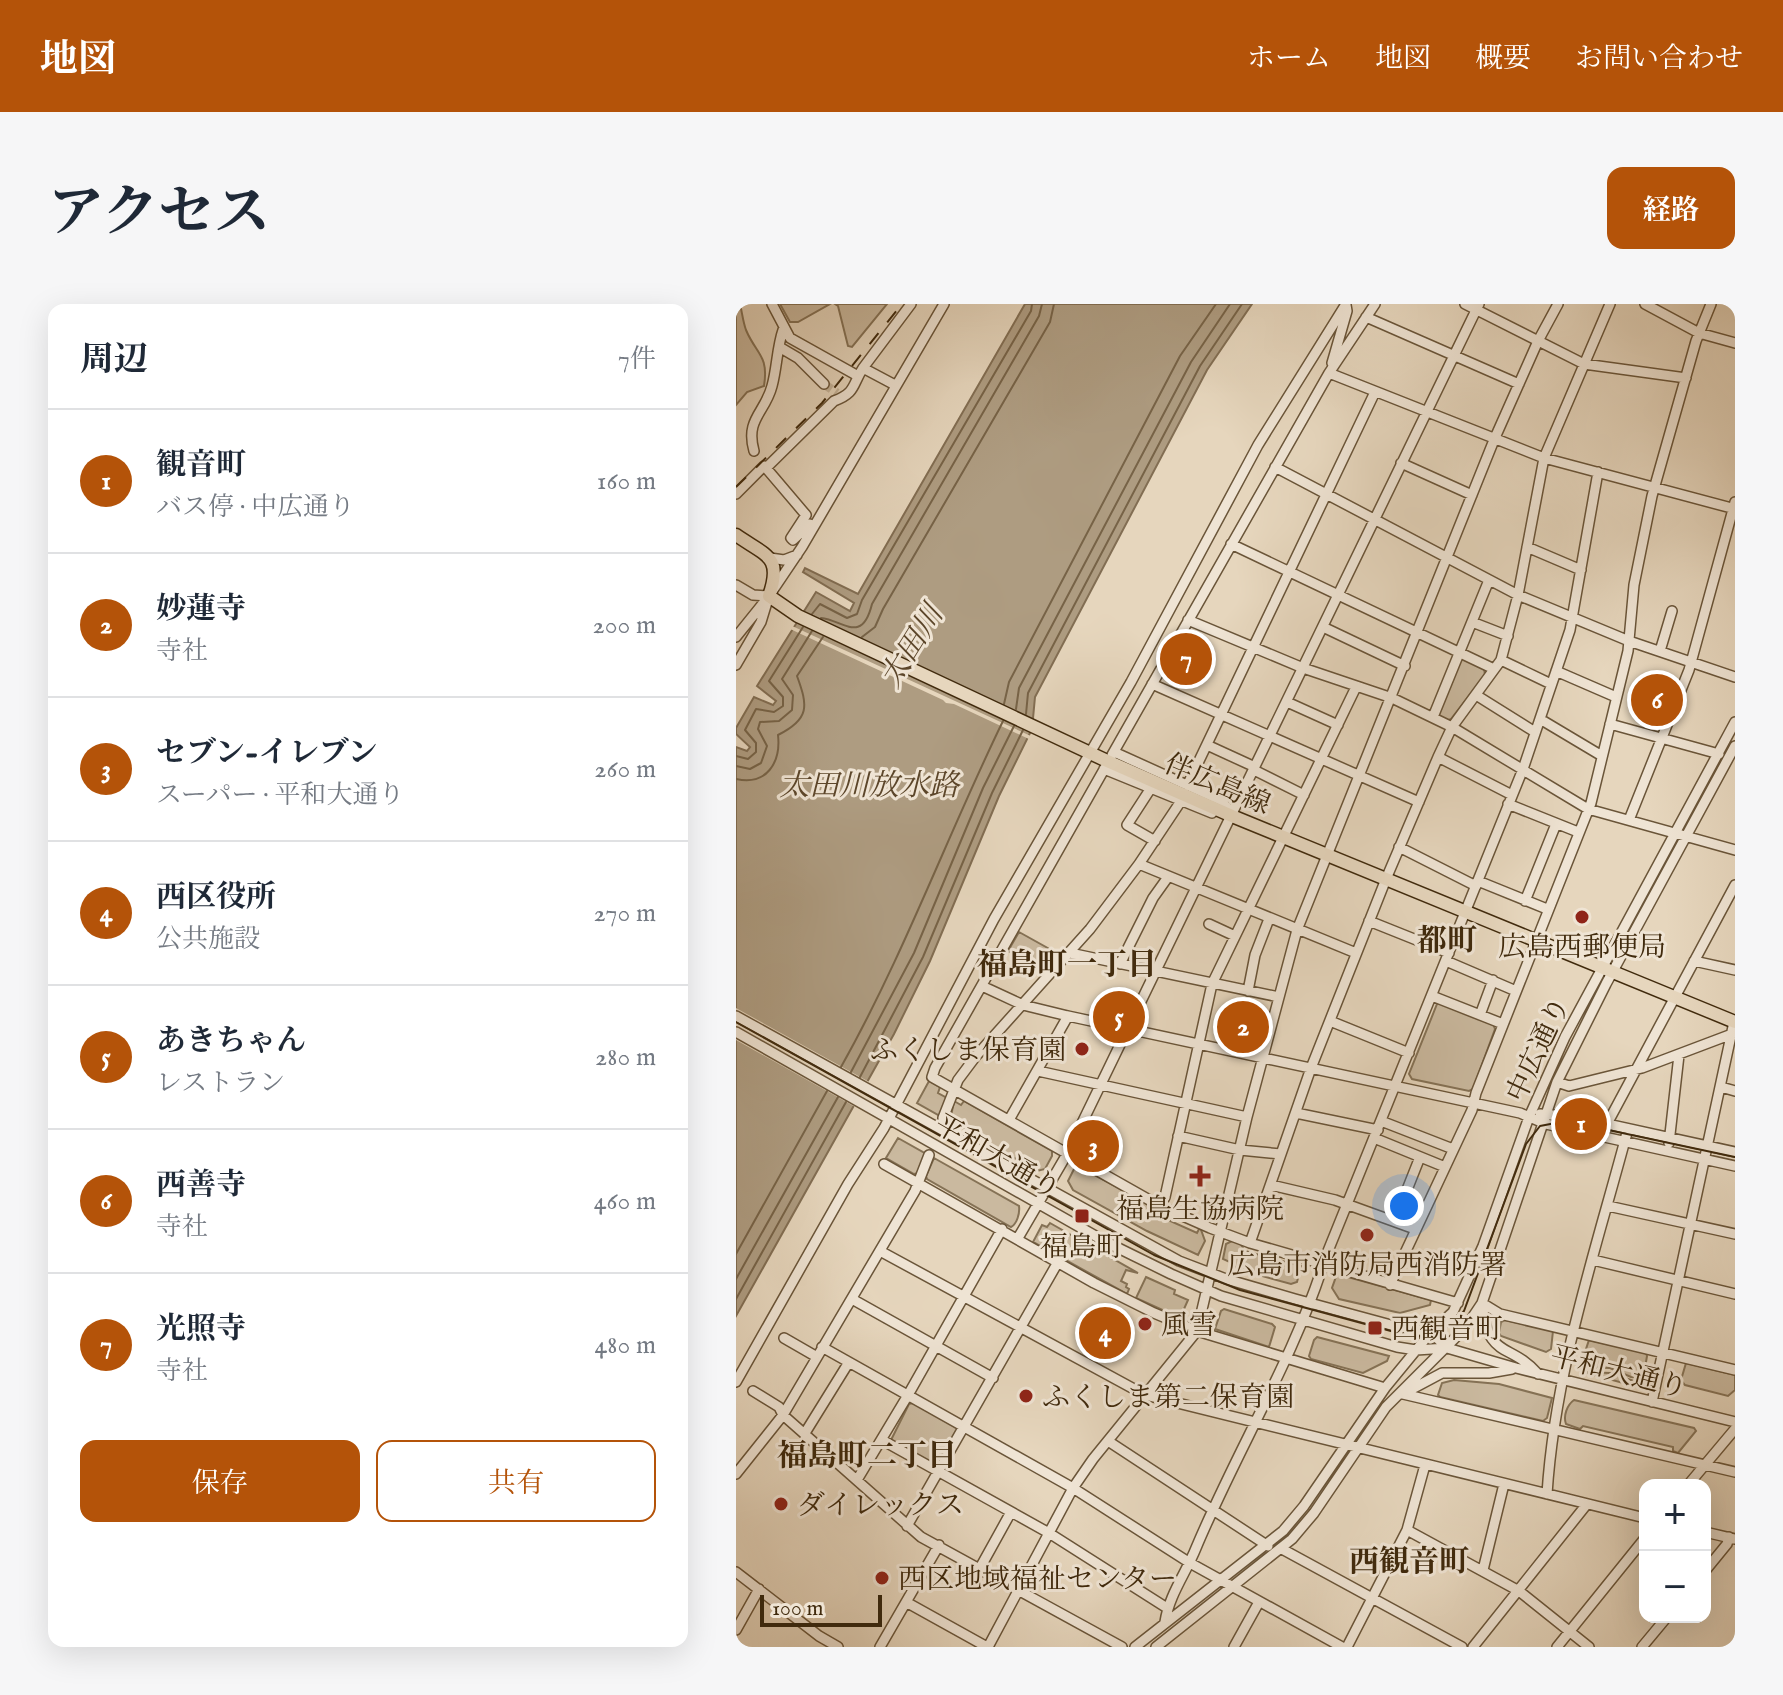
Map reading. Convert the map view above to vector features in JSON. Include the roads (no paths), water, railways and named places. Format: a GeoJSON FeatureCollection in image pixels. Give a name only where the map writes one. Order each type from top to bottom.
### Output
{"type":"FeatureCollection","features":[{"type":"Feature","properties":{"kind":"main road"},"geometry":{"type":"LineString","coordinates":[[736,535],[764,555],[777,572],[774,600]]}},
{"type":"Feature","properties":{"kind":"main road","name":"伴広島線"},"geometry":{"type":"LineString","coordinates":[[774,600],[812,623],[1232,816],[1674,996],[1734,1026]]}},
{"type":"Feature","properties":{"kind":"street"},"geometry":{"type":"LineString","coordinates":[[772,304],[783,330],[790,338],[860,372],[895,385]]}},
{"type":"Feature","properties":{"kind":"street"},"geometry":{"type":"LineString","coordinates":[[736,494],[839,396],[847,396],[858,381],[860,372],[911,304]]}},
{"type":"Feature","properties":{"kind":"street"},"geometry":{"type":"LineString","coordinates":[[737,662],[944,304]]}},
{"type":"Feature","properties":{"kind":"street"},"geometry":{"type":"LineString","coordinates":[[1331,370],[1347,311],[1346,304]]}},
{"type":"Feature","properties":{"kind":"street"},"geometry":{"type":"LineString","coordinates":[[736,1382],[1258,445],[1346,304]]}},
{"type":"Feature","properties":{"kind":"street"},"geometry":{"type":"LineString","coordinates":[[1232,816],[1222,801],[1113,753],[1331,370],[1375,304]]}},
{"type":"Feature","properties":{"kind":"street"},"geometry":{"type":"LineString","coordinates":[[1465,304],[1477,307],[1584,364],[1686,378]]}},
{"type":"Feature","properties":{"kind":"street"},"geometry":{"type":"LineString","coordinates":[[906,1602],[988,1647],[1073,1488],[1197,1331],[1247,1117],[1297,930],[1494,440],[1558,304]]}},
{"type":"Feature","properties":{"kind":"street"},"geometry":{"type":"LineString","coordinates":[[1250,1243],[1311,1068],[1399,847],[1452,727],[1501,660],[1518,595],[1544,458],[1610,304]]}},
{"type":"Feature","properties":{"kind":"street"},"geometry":{"type":"LineString","coordinates":[[1645,304],[1699,333],[1735,343]]}},
{"type":"Feature","properties":{"kind":"street"},"geometry":{"type":"LineString","coordinates":[[1390,1285],[1474,1103],[1588,809],[1629,641],[1634,585],[1655,488],[1699,333],[1711,304]]}},
{"type":"Feature","properties":{"kind":"street"},"geometry":{"type":"LineString","coordinates":[[1018,1238],[1067,1154],[1477,307]]}},
{"type":"Feature","properties":{"kind":"street"},"geometry":{"type":"LineString","coordinates":[[1366,317],[1519,384]]}},
{"type":"Feature","properties":{"kind":"street"},"geometry":{"type":"LineString","coordinates":[[754,451],[751,430],[771,392],[783,330]]}},
{"type":"Feature","properties":{"kind":"street"},"geometry":{"type":"LineString","coordinates":[[781,348],[798,358],[824,384]]}},
{"type":"Feature","properties":{"kind":"street"},"geometry":{"type":"LineString","coordinates":[[1331,370],[1375,392],[1544,458],[1734,507],[1691,662],[1629,820]]}},
{"type":"Feature","properties":{"kind":"street"},"geometry":{"type":"LineString","coordinates":[[1187,786],[1375,392]]}},
{"type":"Feature","properties":{"kind":"street"},"geometry":{"type":"LineString","coordinates":[[1401,463],[1472,495]]}},
{"type":"Feature","properties":{"kind":"street"},"geometry":{"type":"LineString","coordinates":[[764,467],[806,515],[791,538],[793,540],[810,524],[814,526]]}},
{"type":"Feature","properties":{"kind":"street"},"geometry":{"type":"LineString","coordinates":[[1275,467],[1518,595],[1629,641],[1735,677]]}},
{"type":"Feature","properties":{"kind":"street"},"geometry":{"type":"LineString","coordinates":[[1165,1622],[1167,1608],[1302,1321],[1523,769],[1572,617],[1598,472]]}},
{"type":"Feature","properties":{"kind":"street"},"geometry":{"type":"LineString","coordinates":[[1231,544],[1494,669]]}},
{"type":"Feature","properties":{"kind":"street"},"geometry":{"type":"LineString","coordinates":[[1527,547],[1581,570]]}},
{"type":"Feature","properties":{"kind":"street"},"geometry":{"type":"LineString","coordinates":[[764,555],[784,560],[797,555]]}},
{"type":"Feature","properties":{"kind":"street"},"geometry":{"type":"LineString","coordinates":[[1433,717],[1489,580]]}},
{"type":"Feature","properties":{"kind":"street"},"geometry":{"type":"LineString","coordinates":[[736,585],[753,595],[774,600]]}},
{"type":"Feature","properties":{"kind":"street"},"geometry":{"type":"LineString","coordinates":[[736,637],[774,600]]}},
{"type":"Feature","properties":{"kind":"street"},"geometry":{"type":"LineString","coordinates":[[1660,651],[1672,611]]}},
{"type":"Feature","properties":{"kind":"street"},"geometry":{"type":"LineString","coordinates":[[1188,620],[1303,668],[1392,698],[1433,717],[1588,809],[1735,850]]}},
{"type":"Feature","properties":{"kind":"street"},"geometry":{"type":"LineString","coordinates":[[1472,622],[1508,636]]}},
{"type":"Feature","properties":{"kind":"street"},"geometry":{"type":"LineString","coordinates":[[1323,627],[1405,666]]}},
{"type":"Feature","properties":{"kind":"street"},"geometry":{"type":"LineString","coordinates":[[1501,660],[1551,684]]}},
{"type":"Feature","properties":{"kind":"street"},"geometry":{"type":"LineString","coordinates":[[1556,671],[1616,697]]}},
{"type":"Feature","properties":{"kind":"street"},"geometry":{"type":"LineString","coordinates":[[1152,684],[1419,802]]}},
{"type":"Feature","properties":{"kind":"street"},"geometry":{"type":"LineString","coordinates":[[1160,1206],[1165,1197],[1212,984],[1356,687]]}},
{"type":"Feature","properties":{"kind":"street"},"geometry":{"type":"LineString","coordinates":[[1476,695],[1535,732]]}},
{"type":"Feature","properties":{"kind":"street"},"geometry":{"type":"LineString","coordinates":[[1287,702],[1338,725]]}},
{"type":"Feature","properties":{"kind":"street"},"geometry":{"type":"LineString","coordinates":[[1540,719],[1602,756]]}},
{"type":"Feature","properties":{"kind":"street","name":"中広通り"},"geometry":{"type":"LineString","coordinates":[[1352,1447],[1385,1388],[1458,1303],[1483,1246],[1529,1117],[1565,1037],[1607,970],[1674,833],[1735,722]]}},
{"type":"Feature","properties":{"kind":"street"},"geometry":{"type":"LineString","coordinates":[[1610,724],[1719,754]]}},
{"type":"Feature","properties":{"kind":"street"},"geometry":{"type":"LineString","coordinates":[[1207,745],[1304,795]]}},
{"type":"Feature","properties":{"kind":"street"},"geometry":{"type":"LineString","coordinates":[[1135,1647],[1268,1546],[1386,1407],[1403,1394],[1466,1327],[1482,1303],[1543,1118],[1607,970],[1686,837],[1735,746]]}},
{"type":"Feature","properties":{"kind":"street"},"geometry":{"type":"LineString","coordinates":[[1438,757],[1510,800],[1578,832]]}},
{"type":"Feature","properties":{"kind":"street"},"geometry":{"type":"LineString","coordinates":[[1232,816],[1217,815],[1105,768],[932,1077],[1160,1206],[1250,1243],[1458,1303]]}},
{"type":"Feature","properties":{"kind":"street"},"geometry":{"type":"LineString","coordinates":[[1151,788],[1127,825],[1155,841]]}},
{"type":"Feature","properties":{"kind":"street"},"geometry":{"type":"LineString","coordinates":[[943,1118],[958,1080],[989,1039],[1070,953],[1139,864],[1181,801]]}},
{"type":"Feature","properties":{"kind":"street"},"geometry":{"type":"LineString","coordinates":[[1525,901],[1556,824]]}},
{"type":"Feature","properties":{"kind":"street"},"geometry":{"type":"LineString","coordinates":[[1399,847],[1477,884],[1547,909]]}},
{"type":"Feature","properties":{"kind":"street"},"geometry":{"type":"LineString","coordinates":[[1139,864],[1356,953]]}},
{"type":"Feature","properties":{"kind":"street"},"geometry":{"type":"LineString","coordinates":[[1120,964],[1153,898],[1168,877]]}},
{"type":"Feature","properties":{"kind":"street"},"geometry":{"type":"LineString","coordinates":[[1607,1124],[1674,996],[1730,904],[1735,885]]}},
{"type":"Feature","properties":{"kind":"street"},"geometry":{"type":"LineString","coordinates":[[1248,991],[1255,955],[1269,919]]}},
{"type":"Feature","properties":{"kind":"street"},"geometry":{"type":"LineString","coordinates":[[1369,921],[1516,991]]}},
{"type":"Feature","properties":{"kind":"street"},"geometry":{"type":"LineString","coordinates":[[1209,924],[1235,936]]}},
{"type":"Feature","properties":{"kind":"street"},"geometry":{"type":"LineString","coordinates":[[1070,953],[1279,997]]}},
{"type":"Feature","properties":{"kind":"street"},"geometry":{"type":"LineString","coordinates":[[1694,961],[1735,970]]}},
{"type":"Feature","properties":{"kind":"street"},"geometry":{"type":"LineString","coordinates":[[1480,1015],[1493,980]]}},
{"type":"Feature","properties":{"kind":"street"},"geometry":{"type":"LineString","coordinates":[[982,986],[1023,1005],[1068,1016],[1395,1085],[1529,1117],[1607,1124],[1735,1152]]}},
{"type":"Feature","properties":{"kind":"street"},"geometry":{"type":"LineString","coordinates":[[1432,996],[1503,1024]]}},
{"type":"Feature","properties":{"kind":"street","name":"平和大通り"},"geometry":{"type":"LineString","coordinates":[[736,1016],[1162,1252],[1210,1274],[1391,1325],[1431,1332],[1447,1348]]}},
{"type":"Feature","properties":{"kind":"street"},"geometry":{"type":"LineString","coordinates":[[1009,1120],[1068,1016]]}},
{"type":"Feature","properties":{"kind":"street"},"geometry":{"type":"LineString","coordinates":[[1330,1021],[1409,1053]]}},
{"type":"Feature","properties":{"kind":"street"},"geometry":{"type":"LineString","coordinates":[[1557,1082],[1569,1086],[1634,1070],[1679,1055],[1734,1026]]}},
{"type":"Feature","properties":{"kind":"street"},"geometry":{"type":"LineString","coordinates":[[1652,1402],[1734,1026]]}},
{"type":"Feature","properties":{"kind":"street","name":"平和大通り"},"geometry":{"type":"LineString","coordinates":[[736,1032],[1118,1248],[1207,1290],[1302,1321],[1416,1350],[1447,1348],[1538,1374],[1735,1422]]}},
{"type":"Feature","properties":{"kind":"street"},"geometry":{"type":"LineString","coordinates":[[1667,1152],[1679,1055]]}},
{"type":"Feature","properties":{"kind":"street"},"geometry":{"type":"LineString","coordinates":[[1038,1071],[1247,1117]]}},
{"type":"Feature","properties":{"kind":"street"},"geometry":{"type":"LineString","coordinates":[[1721,1087],[1735,1091]]}},
{"type":"Feature","properties":{"kind":"street"},"geometry":{"type":"LineString","coordinates":[[1296,1113],[1453,1149]]}},
{"type":"Feature","properties":{"kind":"street"},"geometry":{"type":"LineString","coordinates":[[1543,1118],[1625,1143],[1735,1166]]}},
{"type":"Feature","properties":{"kind":"street"},"geometry":{"type":"LineString","coordinates":[[1547,1494],[1552,1428],[1573,1332],[1628,1129]]}},
{"type":"Feature","properties":{"kind":"street"},"geometry":{"type":"LineString","coordinates":[[1378,1130],[1420,1157],[1445,1167]]}},
{"type":"Feature","properties":{"kind":"street"},"geometry":{"type":"LineString","coordinates":[[1178,1136],[1240,1150],[1281,1154]]}},
{"type":"Feature","properties":{"kind":"street"},"geometry":{"type":"LineString","coordinates":[[736,1474],[783,1415],[880,1251],[918,1183],[929,1155]]}},
{"type":"Feature","properties":{"kind":"street"},"geometry":{"type":"LineString","coordinates":[[1395,1220],[1420,1157]]}},
{"type":"Feature","properties":{"kind":"street"},"geometry":{"type":"LineString","coordinates":[[884,1164],[1129,1301],[1197,1331],[1385,1388]]}},
{"type":"Feature","properties":{"kind":"street"},"geometry":{"type":"LineString","coordinates":[[1271,1185],[1348,1204],[1415,1229]]}},
{"type":"Feature","properties":{"kind":"street"},"geometry":{"type":"LineString","coordinates":[[1608,1206],[1735,1234]]}},
{"type":"Feature","properties":{"kind":"street"},"geometry":{"type":"LineString","coordinates":[[857,1480],[1002,1229]]}},
{"type":"Feature","properties":{"kind":"street"},"geometry":{"type":"LineString","coordinates":[[880,1251],[1145,1395],[1639,1517]]}},
{"type":"Feature","properties":{"kind":"street"},"geometry":{"type":"LineString","coordinates":[[1593,1260],[1735,1294]]}},
{"type":"Feature","properties":{"kind":"street"},"geometry":{"type":"LineString","coordinates":[[907,1526],[1058,1262]]}},
{"type":"Feature","properties":{"kind":"street"},"geometry":{"type":"LineString","coordinates":[[852,1299],[993,1378]]}},
{"type":"Feature","properties":{"kind":"street"},"geometry":{"type":"LineString","coordinates":[[1482,1303],[1500,1314],[1735,1370]]}},
{"type":"Feature","properties":{"kind":"street"},"geometry":{"type":"LineString","coordinates":[[1482,1303],[1488,1331],[1495,1344],[1507,1354],[1528,1363],[1538,1374]]}},
{"type":"Feature","properties":{"kind":"street"},"geometry":{"type":"LineString","coordinates":[[784,1338],[817,1357]]}},
{"type":"Feature","properties":{"kind":"street"},"geometry":{"type":"LineString","coordinates":[[822,1347],[1073,1488],[1233,1588],[1344,1647],[1407,1530],[1425,1465]]}},
{"type":"Feature","properties":{"kind":"street"},"geometry":{"type":"LineString","coordinates":[[805,1433],[849,1362]]}},
{"type":"Feature","properties":{"kind":"street"},"geometry":{"type":"LineString","coordinates":[[1403,1394],[1442,1373],[1489,1373],[1516,1368]]}},
{"type":"Feature","properties":{"kind":"street"},"geometry":{"type":"LineString","coordinates":[[753,1391],[779,1407],[783,1415],[921,1537],[1122,1647]]}},
{"type":"Feature","properties":{"kind":"street"},"geometry":{"type":"LineString","coordinates":[[1403,1394],[1735,1472]]}},
{"type":"Feature","properties":{"kind":"street"},"geometry":{"type":"LineString","coordinates":[[1693,1479],[1735,1429]]}},
{"type":"Feature","properties":{"kind":"street"},"geometry":{"type":"LineString","coordinates":[[882,1440],[1049,1533],[1167,1608]]}},
{"type":"Feature","properties":{"kind":"street"},"geometry":{"type":"LineString","coordinates":[[1108,1441],[1268,1546]]}},
{"type":"Feature","properties":{"kind":"street"},"geometry":{"type":"LineString","coordinates":[[1156,1647],[1282,1549],[1314,1513],[1352,1447]]}},
{"type":"Feature","properties":{"kind":"street"},"geometry":{"type":"LineString","coordinates":[[1483,1570],[1504,1484]]}},
{"type":"Feature","properties":{"kind":"street"},"geometry":{"type":"LineString","coordinates":[[1473,1647],[1587,1504]]}},
{"type":"Feature","properties":{"kind":"street"},"geometry":{"type":"LineString","coordinates":[[980,1568],[1011,1512]]}},
{"type":"Feature","properties":{"kind":"street"},"geometry":{"type":"LineString","coordinates":[[1407,1530],[1519,1591],[1589,1647]]}},
{"type":"Feature","properties":{"kind":"street"},"geometry":{"type":"LineString","coordinates":[[1711,1533],[1732,1538],[1711,1564]]}},
{"type":"Feature","properties":{"kind":"street"},"geometry":{"type":"LineString","coordinates":[[880,1647],[939,1545]]}},
{"type":"Feature","properties":{"kind":"street"},"geometry":{"type":"LineString","coordinates":[[1557,1647],[1639,1545]]}},
{"type":"Feature","properties":{"kind":"street"},"geometry":{"type":"LineString","coordinates":[[1282,1549],[1462,1647]]}},
{"type":"Feature","properties":{"kind":"street"},"geometry":{"type":"LineString","coordinates":[[736,1572],[838,1647]]}},
{"type":"Feature","properties":{"kind":"street"},"geometry":{"type":"LineString","coordinates":[[736,1630],[759,1589]]}},
{"type":"Feature","properties":{"kind":"street"},"geometry":{"type":"LineString","coordinates":[[1234,1647],[1259,1602]]}},
{"type":"Feature","properties":{"kind":"street"},"geometry":{"type":"LineString","coordinates":[[1642,1647],[1662,1623]]}},
{"type":"Feature","properties":{"kind":"water","name":"太田川放水路"},"geometry":{"type":"Polygon","coordinates":[[[1025,304],[1252,304],[1207,370],[1035,697],[1032,729],[999,796],[930,961],[894,1034],[736,1316],[736,747],[747,751],[750,747],[736,734],[736,728],[754,697],[773,705],[776,701],[757,686],[816,592],[850,611],[854,603],[803,572],[805,568],[858,594],[1025,304]]]}},
{"type":"Feature","properties":{"kind":"tunnel"},"geometry":{"type":"LineString","coordinates":[[824,384],[837,393]]}},
{"type":"Feature","properties":{"kind":"tram line"},"geometry":{"type":"LineString","coordinates":[[736,1022],[1154,1255],[1240,1290],[1413,1337],[1442,1330],[1464,1311],[1526,1144],[1540,1126],[1566,1121],[1735,1157]]}},
{"type":"Feature","properties":{"kind":"railway"},"geometry":{"type":"LineString","coordinates":[[736,487],[822,403],[902,304]]}},
{"type":"Feature","properties":{"kind":"place","name":"光照寺"},"geometry":{"type":"Point","coordinates":[1186,659]}},
{"type":"Feature","properties":{"kind":"place","name":"西善寺"},"geometry":{"type":"Point","coordinates":[1657,700]}},
{"type":"Feature","properties":{"kind":"place","name":"広島西郵便局"},"geometry":{"type":"Point","coordinates":[1582,917]}},
{"type":"Feature","properties":{"kind":"place","name":"あきちゃん"},"geometry":{"type":"Point","coordinates":[1119,1017]}},
{"type":"Feature","properties":{"kind":"place","name":"妙蓮寺"},"geometry":{"type":"Point","coordinates":[1243,1027]}},
{"type":"Feature","properties":{"kind":"place","name":"ふくしま保育園"},"geometry":{"type":"Point","coordinates":[1082,1049]}},
{"type":"Feature","properties":{"kind":"place","name":"観音町"},"geometry":{"type":"Point","coordinates":[1581,1124]}},
{"type":"Feature","properties":{"kind":"place","name":"セブン-イレブン"},"geometry":{"type":"Point","coordinates":[1093,1146]}},
{"type":"Feature","properties":{"kind":"place","name":"福島生協病院"},"geometry":{"type":"Point","coordinates":[1200,1176]}},
{"type":"Feature","properties":{"kind":"place","name":"福島町"},"geometry":{"type":"Point","coordinates":[1082,1216]}},
{"type":"Feature","properties":{"kind":"place","name":"広島市消防局西消防署"},"geometry":{"type":"Point","coordinates":[1367,1235]}},
{"type":"Feature","properties":{"kind":"place","name":"風雪"},"geometry":{"type":"Point","coordinates":[1145,1324]}},
{"type":"Feature","properties":{"kind":"place","name":"西観音町"},"geometry":{"type":"Point","coordinates":[1375,1328]}},
{"type":"Feature","properties":{"kind":"place","name":"西区役所"},"geometry":{"type":"Point","coordinates":[1105,1333]}},
{"type":"Feature","properties":{"kind":"place","name":"ふくしま第二保育園"},"geometry":{"type":"Point","coordinates":[1026,1396]}},
{"type":"Feature","properties":{"kind":"place","name":"ダイレックス"},"geometry":{"type":"Point","coordinates":[781,1504]}},
{"type":"Feature","properties":{"kind":"place","name":"西区地域福祉センター"},"geometry":{"type":"Point","coordinates":[882,1578]}},
{"type":"Feature","properties":{"kind":"district","name":"都町"},"geometry":{"type":"Point","coordinates":[1447,940]}},
{"type":"Feature","properties":{"kind":"district","name":"福島町一丁目"},"geometry":{"type":"Point","coordinates":[1067,964]}},
{"type":"Feature","properties":{"kind":"district","name":"福島町二丁目"},"geometry":{"type":"Point","coordinates":[867,1455]}},
{"type":"Feature","properties":{"kind":"district","name":"西観音町"},"geometry":{"type":"Point","coordinates":[1409,1561]}},
{"type":"Feature","properties":{"kind":"water label","name":"太田川"},"geometry":{"type":"Point","coordinates":[911,646]}}]}
